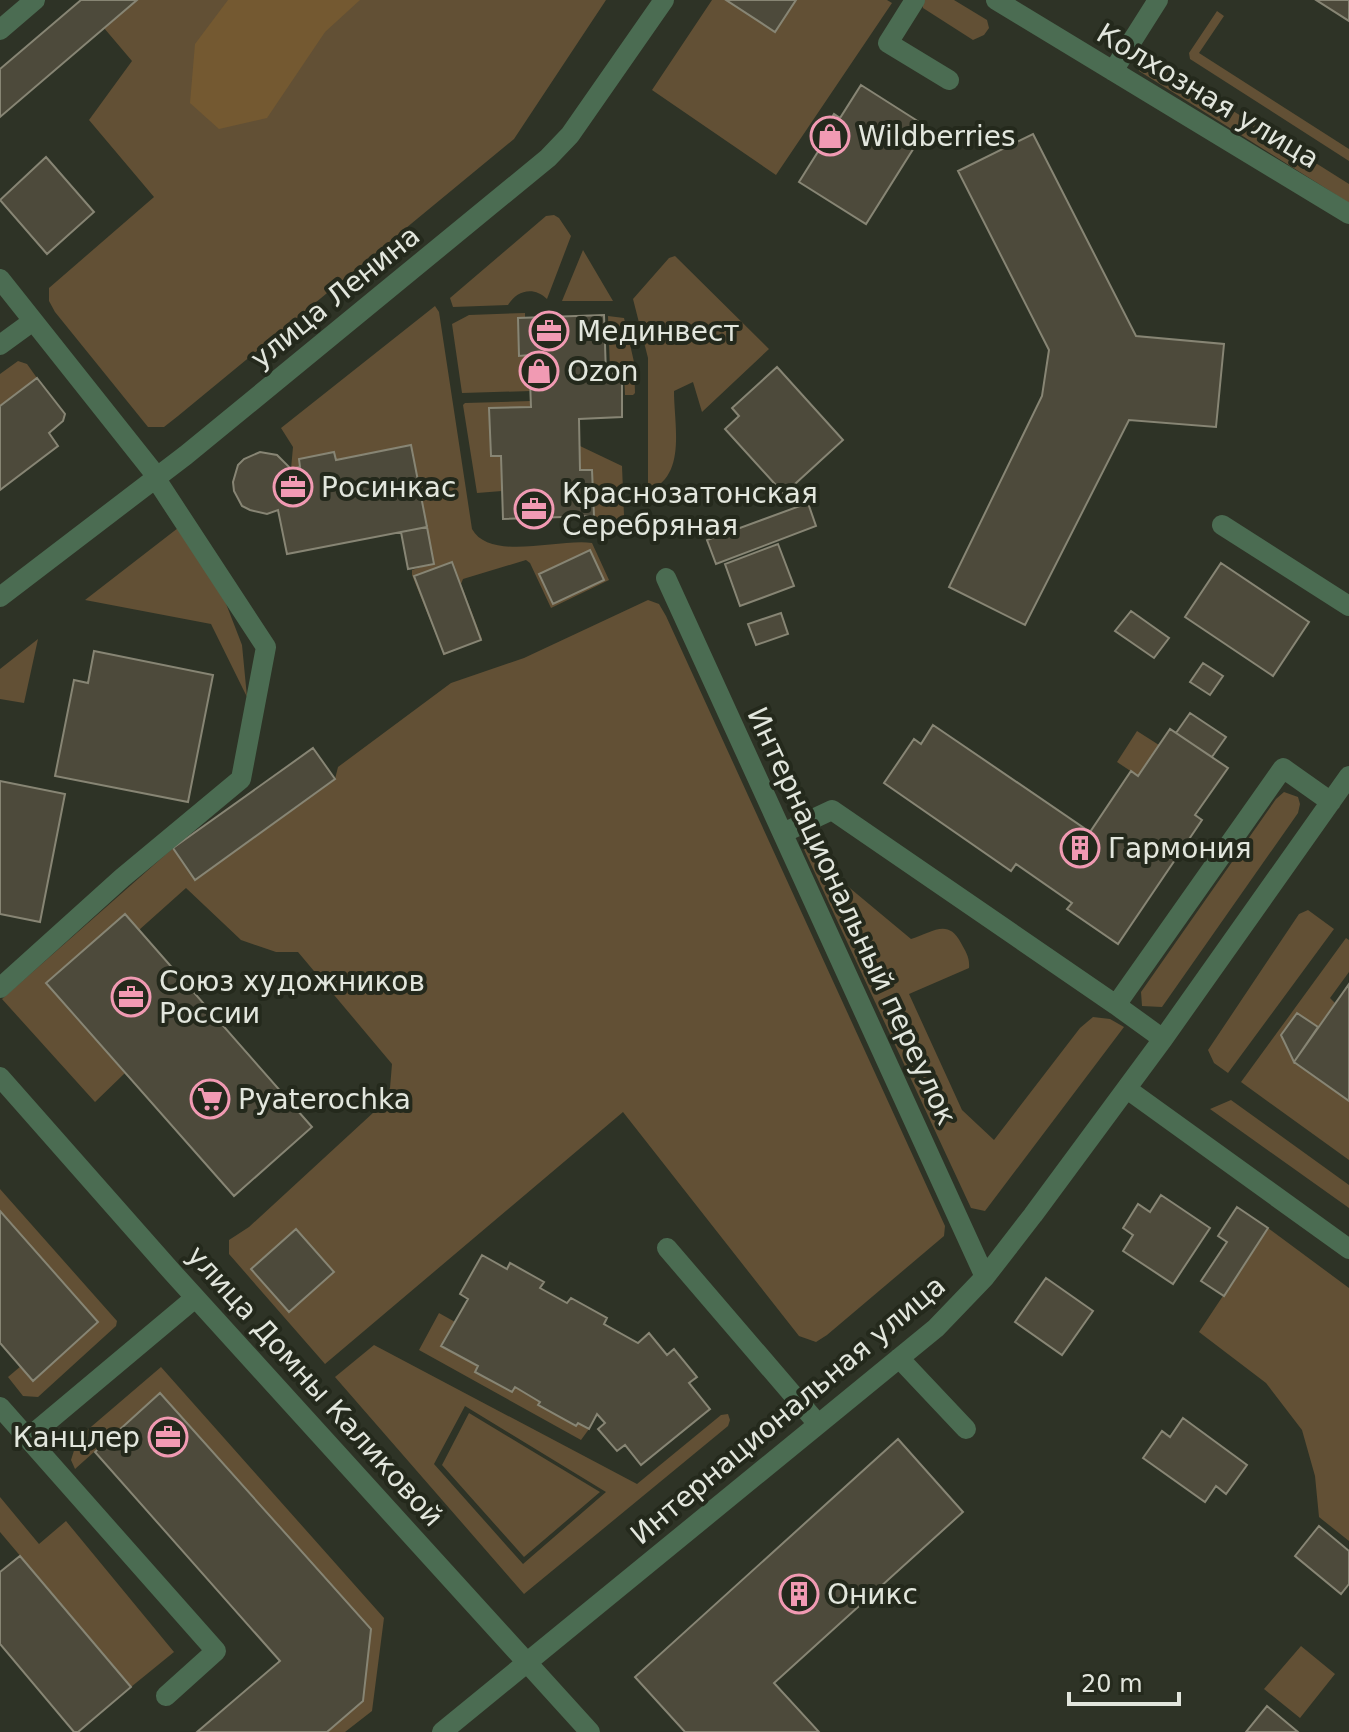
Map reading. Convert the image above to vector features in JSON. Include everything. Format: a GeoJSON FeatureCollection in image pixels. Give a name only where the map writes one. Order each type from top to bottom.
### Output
{"type":"FeatureCollection","features":[{"type":"Feature","properties":{"kind":"street"},"geometry":{"type":"LineString","coordinates":[[0,30],[35,0]]}},
{"type":"Feature","properties":{"kind":"street","name":"улица Ленина"},"geometry":{"type":"LineString","coordinates":[[0,597],[157,478],[548,158],[570,135],[664,0]]}},
{"type":"Feature","properties":{"kind":"street"},"geometry":{"type":"LineString","coordinates":[[915,0],[888,43],[949,80]]}},
{"type":"Feature","properties":{"kind":"street"},"geometry":{"type":"LineString","coordinates":[[1113,71],[1158,0]]}},
{"type":"Feature","properties":{"kind":"street","name":"Колхозная улица"},"geometry":{"type":"LineString","coordinates":[[1003,2],[1349,214]]}},
{"type":"Feature","properties":{"kind":"street"},"geometry":{"type":"LineString","coordinates":[[0,279],[157,478],[266,647],[241,779],[122,878],[0,988]]}},
{"type":"Feature","properties":{"kind":"street"},"geometry":{"type":"LineString","coordinates":[[0,345],[33,321]]}},
{"type":"Feature","properties":{"kind":"street"},"geometry":{"type":"LineString","coordinates":[[1222,525],[1349,606]]}},
{"type":"Feature","properties":{"kind":"street","name":"Интернациональный переулок"},"geometry":{"type":"LineString","coordinates":[[666,578],[985,1277]]}},
{"type":"Feature","properties":{"kind":"street"},"geometry":{"type":"LineString","coordinates":[[1116,1005],[1283,768],[1331,802]]}},
{"type":"Feature","properties":{"kind":"street","name":"Интернациональная улица"},"geometry":{"type":"LineString","coordinates":[[442,1732],[936,1328],[985,1277],[1127,1089],[1349,776]]}},
{"type":"Feature","properties":{"kind":"street"},"geometry":{"type":"LineString","coordinates":[[783,833],[832,810],[1163,1039]]}},
{"type":"Feature","properties":{"kind":"street","name":"улица Домны Каликовой"},"geometry":{"type":"LineString","coordinates":[[0,1077],[195,1298],[590,1732]]}},
{"type":"Feature","properties":{"kind":"street"},"geometry":{"type":"LineString","coordinates":[[1127,1089],[1349,1249]]}},
{"type":"Feature","properties":{"kind":"street"},"geometry":{"type":"LineString","coordinates":[[667,1248],[818,1424]]}},
{"type":"Feature","properties":{"kind":"street"},"geometry":{"type":"LineString","coordinates":[[28,1438],[195,1298]]}},
{"type":"Feature","properties":{"kind":"street"},"geometry":{"type":"LineString","coordinates":[[899,1358],[966,1429]]}},
{"type":"Feature","properties":{"kind":"street"},"geometry":{"type":"LineString","coordinates":[[0,1407],[216,1651],[166,1696]]}},
{"type":"Feature","properties":{"kind":"shaded area"},"geometry":{"type":"Polygon","coordinates":[[[137,0],[606,0],[514,139],[178,416],[164,427],[148,427],[49,301],[49,288],[154,197],[89,120],[132,61],[104,28],[137,0]]]}},
{"type":"Feature","properties":{"kind":"shaded area"},"geometry":{"type":"Polygon","coordinates":[[[228,0],[360,0],[325,32],[267,118],[219,129],[190,103],[195,44],[228,0]]]}},
{"type":"Feature","properties":{"kind":"shaded area"},"geometry":{"type":"Polygon","coordinates":[[[712,0],[887,0],[892,3],[776,175],[652,90],[712,0]]]}},
{"type":"Feature","properties":{"kind":"shaded area"},"geometry":{"type":"Polygon","coordinates":[[[922,0],[954,0],[987,20],[989,28],[984,35],[973,40],[923,8],[922,0]]]}},
{"type":"Feature","properties":{"kind":"shaded area"},"geometry":{"type":"Polygon","coordinates":[[[1217,11],[1224,16],[1199,53],[1349,149],[1349,161],[1190,59],[1189,53],[1217,11]]]}},
{"type":"Feature","properties":{"kind":"shaded area"},"geometry":{"type":"Polygon","coordinates":[[[1138,51],[1349,184],[1349,203],[1139,71],[1138,51]]]}},
{"type":"Feature","properties":{"kind":"shaded area"},"geometry":{"type":"Polygon","coordinates":[[[554,215],[571,236],[547,299],[531,291],[516,296],[508,305],[453,307],[450,298],[546,216],[554,215]]]}},
{"type":"Feature","properties":{"kind":"shaded area"},"geometry":{"type":"Polygon","coordinates":[[[583,250],[613,301],[562,301],[583,250]]]}},
{"type":"Feature","properties":{"kind":"shaded area"},"geometry":{"type":"Polygon","coordinates":[[[675,256],[769,349],[702,412],[693,382],[674,391],[676,448],[673,462],[669,474],[648,491],[648,358],[633,299],[669,258],[675,256]]]}},
{"type":"Feature","properties":{"kind":"shaded area"},"geometry":{"type":"Polygon","coordinates":[[[435,306],[439,312],[472,529],[481,539],[509,547],[592,543],[609,580],[551,608],[526,560],[463,579],[461,584],[482,639],[444,655],[412,575],[412,570],[434,563],[411,446],[336,460],[299,459],[300,467],[291,469],[293,447],[281,428],[435,306]]]}},
{"type":"Feature","properties":{"kind":"shaded area"},"geometry":{"type":"Polygon","coordinates":[[[525,313],[525,318],[518,319],[519,355],[529,355],[531,391],[462,393],[452,324],[469,315],[525,313]]]}},
{"type":"Feature","properties":{"kind":"shaded area"},"geometry":{"type":"Polygon","coordinates":[[[608,316],[624,318],[634,362],[633,395],[625,395],[624,371],[610,371],[608,316]]]}},
{"type":"Feature","properties":{"kind":"shaded area"},"geometry":{"type":"Polygon","coordinates":[[[18,361],[27,364],[37,378],[0,406],[0,374],[18,361]]]}},
{"type":"Feature","properties":{"kind":"shaded area"},"geometry":{"type":"Polygon","coordinates":[[[531,401],[531,407],[489,409],[491,456],[501,456],[502,491],[477,493],[463,405],[531,401]]]}},
{"type":"Feature","properties":{"kind":"shaded area"},"geometry":{"type":"Polygon","coordinates":[[[580,446],[622,466],[624,515],[620,531],[593,533],[592,470],[580,470],[580,446]]]}},
{"type":"Feature","properties":{"kind":"shaded area"},"geometry":{"type":"Polygon","coordinates":[[[178,528],[225,601],[242,645],[247,697],[211,624],[85,600],[178,528]]]}},
{"type":"Feature","properties":{"kind":"shaded area"},"geometry":{"type":"Polygon","coordinates":[[[648,600],[659,604],[666,616],[945,1226],[944,1236],[827,1335],[816,1342],[799,1336],[623,1112],[325,1364],[229,1254],[229,1240],[249,1227],[374,1112],[390,1088],[392,1064],[298,952],[276,952],[241,940],[186,888],[139,930],[126,915],[47,983],[125,1073],[95,1102],[2,999],[173,848],[196,879],[335,779],[338,767],[451,683],[524,658],[648,600]]]}},
{"type":"Feature","properties":{"kind":"shaded area"},"geometry":{"type":"Polygon","coordinates":[[[38,639],[24,703],[0,699],[0,669],[38,639]]]}},
{"type":"Feature","properties":{"kind":"shaded area"},"geometry":{"type":"Polygon","coordinates":[[[1137,731],[1159,745],[1138,776],[1117,762],[1137,731]]]}},
{"type":"Feature","properties":{"kind":"shaded area"},"geometry":{"type":"Polygon","coordinates":[[[1284,792],[1298,797],[1298,813],[1162,1007],[1142,1006],[1141,992],[1276,799],[1284,792]]]}},
{"type":"Feature","properties":{"kind":"shaded area"},"geometry":{"type":"Polygon","coordinates":[[[801,843],[817,843],[822,854],[821,864],[911,939],[945,929],[956,935],[961,943],[969,968],[909,994],[962,1110],[994,1140],[1080,1028],[1093,1017],[1110,1019],[1124,1027],[985,1211],[971,1208],[801,843]]]}},
{"type":"Feature","properties":{"kind":"shaded area"},"geometry":{"type":"Polygon","coordinates":[[[1308,910],[1334,929],[1228,1073],[1214,1063],[1208,1050],[1299,914],[1308,910]]]}},
{"type":"Feature","properties":{"kind":"shaded area"},"geometry":{"type":"Polygon","coordinates":[[[1346,938],[1349,940],[1349,972],[1330,998],[1335,1003],[1318,1027],[1297,1013],[1281,1035],[1294,1062],[1349,1101],[1349,1160],[1241,1082],[1346,938]]]}},
{"type":"Feature","properties":{"kind":"shaded area"},"geometry":{"type":"Polygon","coordinates":[[[1231,1100],[1349,1185],[1349,1208],[1210,1109],[1231,1100]]]}},
{"type":"Feature","properties":{"kind":"shaded area"},"geometry":{"type":"Polygon","coordinates":[[[0,1189],[117,1321],[116,1326],[38,1397],[23,1396],[8,1377],[21,1366],[34,1381],[98,1322],[0,1211],[0,1189]]]}},
{"type":"Feature","properties":{"kind":"shaded area"},"geometry":{"type":"Polygon","coordinates":[[[1268,1228],[1349,1288],[1349,1541],[1319,1517],[1315,1476],[1302,1430],[1266,1383],[1199,1332],[1268,1228]]]}},
{"type":"Feature","properties":{"kind":"shaded area"},"geometry":{"type":"Polygon","coordinates":[[[439,1313],[455,1322],[442,1346],[478,1366],[475,1372],[511,1392],[515,1387],[575,1426],[578,1423],[589,1429],[581,1440],[419,1350],[439,1313]]]}},
{"type":"Feature","properties":{"kind":"shaded area"},"geometry":{"type":"Polygon","coordinates":[[[374,1345],[637,1484],[721,1415],[728,1414],[730,1420],[728,1426],[524,1594],[335,1377],[374,1345]],[[465,1406],[434,1464],[523,1564],[606,1492],[465,1406]]]}},
{"type":"Feature","properties":{"kind":"shaded area"},"geometry":{"type":"Polygon","coordinates":[[[161,1367],[384,1618],[372,1711],[345,1732],[327,1732],[363,1701],[371,1629],[160,1393],[75,1469],[71,1460],[78,1438],[161,1367]]]}},
{"type":"Feature","properties":{"kind":"shaded area"},"geometry":{"type":"Polygon","coordinates":[[[469,1413],[600,1492],[524,1557],[442,1465],[469,1413]]]}},
{"type":"Feature","properties":{"kind":"shaded area"},"geometry":{"type":"Polygon","coordinates":[[[0,1497],[39,1544],[66,1521],[174,1652],[131,1687],[0,1532],[0,1497]]]}},
{"type":"Feature","properties":{"kind":"shaded area"},"geometry":{"type":"Polygon","coordinates":[[[1301,1646],[1335,1674],[1300,1718],[1264,1689],[1301,1646]]]}},
{"type":"Feature","properties":{"kind":"building"},"geometry":{"type":"Polygon","coordinates":[[[81,0],[137,0],[0,117],[0,69],[81,0]]]}},
{"type":"Feature","properties":{"kind":"building"},"geometry":{"type":"Polygon","coordinates":[[[726,0],[796,0],[775,32],[726,0]]]}},
{"type":"Feature","properties":{"kind":"building"},"geometry":{"type":"Polygon","coordinates":[[[1316,0],[1349,0],[1349,21],[1316,0]]]}},
{"type":"Feature","properties":{"kind":"building"},"geometry":{"type":"Polygon","coordinates":[[[861,85],[927,127],[866,224],[799,182],[819,150],[814,147],[834,114],[840,118],[861,85]]]}},
{"type":"Feature","properties":{"kind":"building"},"geometry":{"type":"Polygon","coordinates":[[[1033,134],[1136,336],[1224,344],[1216,427],[1129,420],[1025,625],[949,587],[1042,396],[1049,350],[958,171],[1033,134]]]}},
{"type":"Feature","properties":{"kind":"building"},"geometry":{"type":"Polygon","coordinates":[[[46,157],[94,212],[47,254],[0,200],[46,157]]]}},
{"type":"Feature","properties":{"kind":"building"},"geometry":{"type":"Polygon","coordinates":[[[604,315],[606,374],[622,373],[622,417],[579,419],[580,470],[592,470],[594,516],[503,519],[501,456],[491,456],[489,408],[531,407],[529,355],[519,356],[518,318],[604,315]]]}},
{"type":"Feature","properties":{"kind":"building"},"geometry":{"type":"Polygon","coordinates":[[[777,367],[843,440],[784,494],[725,429],[739,416],[732,408],[777,367]]]}},
{"type":"Feature","properties":{"kind":"building"},"geometry":{"type":"Polygon","coordinates":[[[37,378],[65,414],[63,421],[49,433],[58,446],[0,490],[0,406],[37,378]]]}},
{"type":"Feature","properties":{"kind":"building"},"geometry":{"type":"Polygon","coordinates":[[[411,445],[427,527],[287,554],[278,510],[267,514],[250,510],[242,506],[234,491],[238,465],[260,452],[277,455],[291,469],[300,467],[299,459],[334,452],[336,460],[411,445]]]}},
{"type":"Feature","properties":{"kind":"building"},"geometry":{"type":"Polygon","coordinates":[[[808,503],[816,526],[716,564],[707,540],[808,503]]]}},
{"type":"Feature","properties":{"kind":"building"},"geometry":{"type":"Polygon","coordinates":[[[427,527],[434,564],[408,569],[401,532],[427,527]]]}},
{"type":"Feature","properties":{"kind":"building"},"geometry":{"type":"Polygon","coordinates":[[[778,544],[794,586],[740,606],[725,564],[778,544]]]}},
{"type":"Feature","properties":{"kind":"building"},"geometry":{"type":"Polygon","coordinates":[[[590,550],[604,580],[553,604],[539,574],[590,550]]]}},
{"type":"Feature","properties":{"kind":"building"},"geometry":{"type":"Polygon","coordinates":[[[452,562],[481,640],[444,654],[414,576],[452,562]]]}},
{"type":"Feature","properties":{"kind":"building"},"geometry":{"type":"Polygon","coordinates":[[[1221,563],[1309,622],[1273,676],[1185,617],[1221,563]]]}},
{"type":"Feature","properties":{"kind":"building"},"geometry":{"type":"Polygon","coordinates":[[[1131,611],[1169,638],[1154,658],[1115,631],[1131,611]]]}},
{"type":"Feature","properties":{"kind":"building"},"geometry":{"type":"Polygon","coordinates":[[[781,613],[788,634],[756,645],[748,624],[781,613]]]}},
{"type":"Feature","properties":{"kind":"building"},"geometry":{"type":"Polygon","coordinates":[[[94,651],[213,675],[188,802],[55,776],[74,680],[88,683],[94,651]]]}},
{"type":"Feature","properties":{"kind":"building"},"geometry":{"type":"Polygon","coordinates":[[[1203,663],[1223,676],[1210,695],[1190,682],[1203,663]]]}},
{"type":"Feature","properties":{"kind":"building"},"geometry":{"type":"Polygon","coordinates":[[[1190,713],[1226,737],[1212,757],[1176,733],[1190,713]]]}},
{"type":"Feature","properties":{"kind":"building","name":"Гармония"},"geometry":{"type":"Polygon","coordinates":[[[933,725],[1090,832],[1131,771],[1138,776],[1170,729],[1228,768],[1195,815],[1202,820],[1118,944],[1067,909],[1072,903],[1016,864],[1011,871],[884,783],[914,739],[921,744],[933,725]]]}},
{"type":"Feature","properties":{"kind":"building"},"geometry":{"type":"Polygon","coordinates":[[[313,748],[335,779],[195,880],[173,848],[313,748]]]}},
{"type":"Feature","properties":{"kind":"building"},"geometry":{"type":"Polygon","coordinates":[[[0,781],[65,794],[40,922],[0,914],[0,781]]]}},
{"type":"Feature","properties":{"kind":"building"},"geometry":{"type":"Polygon","coordinates":[[[125,914],[312,1127],[234,1196],[46,983],[125,914]]]}},
{"type":"Feature","properties":{"kind":"building"},"geometry":{"type":"Polygon","coordinates":[[[1349,984],[1349,1101],[1294,1062],[1349,984]]]}},
{"type":"Feature","properties":{"kind":"building"},"geometry":{"type":"Polygon","coordinates":[[[1297,1013],[1318,1027],[1294,1062],[1281,1035],[1297,1013]]]}},
{"type":"Feature","properties":{"kind":"building"},"geometry":{"type":"Polygon","coordinates":[[[1161,1195],[1210,1228],[1173,1284],[1123,1251],[1133,1235],[1123,1228],[1138,1204],[1150,1212],[1161,1195]]]}},
{"type":"Feature","properties":{"kind":"building"},"geometry":{"type":"Polygon","coordinates":[[[1237,1207],[1268,1228],[1224,1296],[1201,1281],[1227,1242],[1218,1236],[1237,1207]]]}},
{"type":"Feature","properties":{"kind":"building"},"geometry":{"type":"Polygon","coordinates":[[[0,1211],[98,1322],[33,1381],[0,1343],[0,1211]]]}},
{"type":"Feature","properties":{"kind":"building"},"geometry":{"type":"Polygon","coordinates":[[[296,1229],[334,1272],[289,1312],[251,1269],[296,1229]]]}},
{"type":"Feature","properties":{"kind":"building"},"geometry":{"type":"Polygon","coordinates":[[[482,1255],[507,1269],[510,1263],[544,1282],[540,1288],[567,1303],[571,1298],[607,1318],[604,1324],[638,1343],[649,1333],[667,1355],[674,1349],[697,1377],[689,1383],[710,1409],[641,1465],[625,1445],[617,1451],[598,1429],[605,1423],[597,1414],[589,1429],[578,1423],[576,1426],[538,1405],[540,1402],[515,1387],[512,1392],[475,1372],[478,1366],[441,1346],[468,1299],[460,1294],[482,1255]]]}},
{"type":"Feature","properties":{"kind":"building"},"geometry":{"type":"Polygon","coordinates":[[[1046,1278],[1093,1311],[1062,1355],[1015,1322],[1046,1278]]]}},
{"type":"Feature","properties":{"kind":"building"},"geometry":{"type":"Polygon","coordinates":[[[160,1393],[371,1629],[363,1701],[327,1732],[197,1732],[280,1661],[95,1452],[160,1393]]]}},
{"type":"Feature","properties":{"kind":"building"},"geometry":{"type":"Polygon","coordinates":[[[1183,1418],[1247,1465],[1226,1494],[1216,1486],[1205,1502],[1143,1458],[1162,1431],[1170,1437],[1183,1418]]]}},
{"type":"Feature","properties":{"kind":"building","name":"Оникс"},"geometry":{"type":"Polygon","coordinates":[[[898,1439],[963,1512],[774,1683],[819,1732],[685,1732],[635,1677],[898,1439]]]}},
{"type":"Feature","properties":{"kind":"building"},"geometry":{"type":"Polygon","coordinates":[[[1319,1526],[1349,1551],[1349,1584],[1341,1594],[1295,1556],[1319,1526]]]}},
{"type":"Feature","properties":{"kind":"building"},"geometry":{"type":"Polygon","coordinates":[[[20,1556],[131,1687],[78,1732],[74,1732],[0,1644],[0,1572],[20,1556]]]}},
{"type":"Feature","properties":{"kind":"building"},"geometry":{"type":"Polygon","coordinates":[[[1267,1706],[1298,1732],[1246,1732],[1267,1706]]]}},
{"type":"Feature","properties":{"kind":"place","name":"Wildberries"},"geometry":{"type":"Point","coordinates":[830,136]}},
{"type":"Feature","properties":{"kind":"place","name":"Мединвест"},"geometry":{"type":"Point","coordinates":[549,331]}},
{"type":"Feature","properties":{"kind":"place","name":"Ozon"},"geometry":{"type":"Point","coordinates":[539,371]}},
{"type":"Feature","properties":{"kind":"place","name":"Росинкас"},"geometry":{"type":"Point","coordinates":[293,487]}},
{"type":"Feature","properties":{"kind":"place","name":"Краснозатонская Серебряная"},"geometry":{"type":"Point","coordinates":[534,509]}},
{"type":"Feature","properties":{"kind":"place","name":"Гармония"},"geometry":{"type":"Point","coordinates":[1080,848]}},
{"type":"Feature","properties":{"kind":"place","name":"Союз художников России"},"geometry":{"type":"Point","coordinates":[131,997]}},
{"type":"Feature","properties":{"kind":"place","name":"Pyaterochka"},"geometry":{"type":"Point","coordinates":[210,1099]}},
{"type":"Feature","properties":{"kind":"place","name":"Канцлер"},"geometry":{"type":"Point","coordinates":[168,1437]}},
{"type":"Feature","properties":{"kind":"place","name":"Оникс"},"geometry":{"type":"Point","coordinates":[799,1594]}}]}
